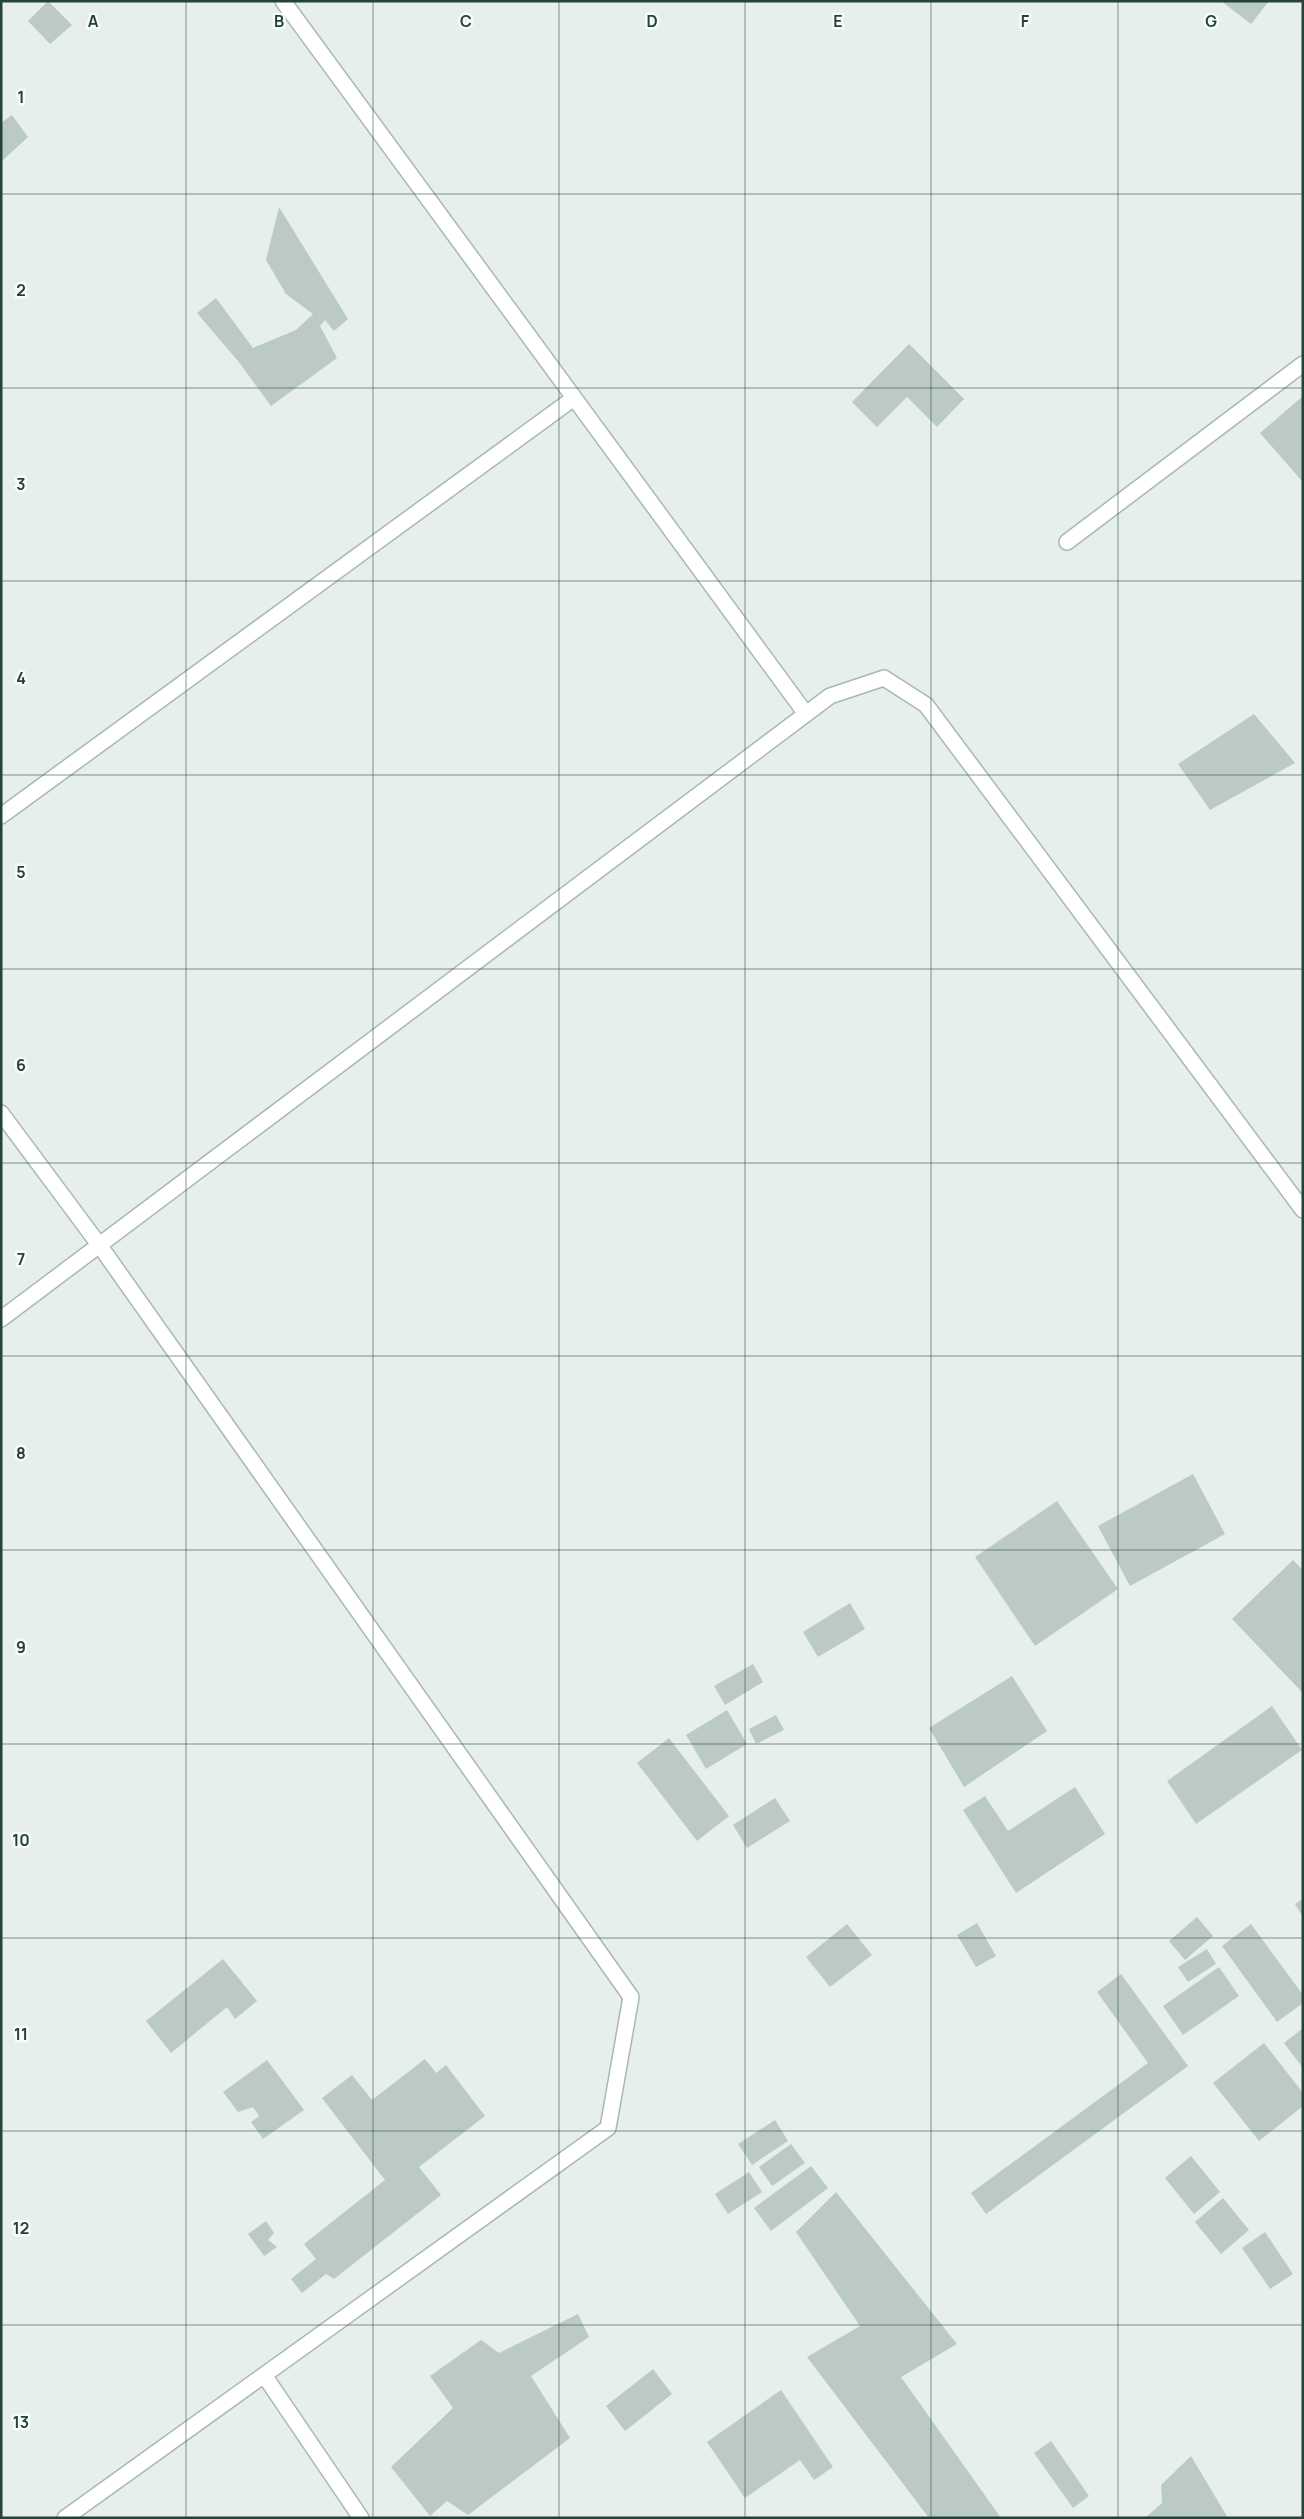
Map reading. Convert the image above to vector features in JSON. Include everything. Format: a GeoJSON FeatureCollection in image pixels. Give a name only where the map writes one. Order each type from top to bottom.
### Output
{"type":"FeatureCollection","features":[{"type":"Feature","properties":{"kind":"street"},"geometry":{"type":"LineString","coordinates":[[282,1],[806,714]]}},
{"type":"Feature","properties":{"kind":"street"},"geometry":{"type":"LineString","coordinates":[[1067,542],[1303,364]]}},
{"type":"Feature","properties":{"kind":"street"},"geometry":{"type":"LineString","coordinates":[[1,816],[574,398]]}},
{"type":"Feature","properties":{"kind":"street"},"geometry":{"type":"LineString","coordinates":[[1,1319],[830,696],[884,678],[926,705],[1303,1210]]}},
{"type":"Feature","properties":{"kind":"street"},"geometry":{"type":"LineString","coordinates":[[1,1114],[100,1246],[631,1997],[608,2128],[65,2518]]}},
{"type":"Feature","properties":{"kind":"street"},"geometry":{"type":"LineString","coordinates":[[264,2374],[361,2518]]}},
{"type":"Feature","properties":{"kind":"building"},"geometry":{"type":"Polygon","coordinates":[[[48,1],[72,25],[50,44],[28,21],[48,1]]]}},
{"type":"Feature","properties":{"kind":"building"},"geometry":{"type":"Polygon","coordinates":[[[1221,1],[1269,1],[1251,24],[1221,1]]]}},
{"type":"Feature","properties":{"kind":"building"},"geometry":{"type":"Polygon","coordinates":[[[12,115],[28,137],[1,162],[1,123],[12,115]]]}},
{"type":"Feature","properties":{"kind":"building"},"geometry":{"type":"Polygon","coordinates":[[[279,207],[348,319],[334,331],[325,320],[320,326],[337,358],[271,406],[238,361],[197,313],[216,298],[253,348],[296,330],[313,314],[286,294],[266,260],[279,207]]]}},
{"type":"Feature","properties":{"kind":"building"},"geometry":{"type":"Polygon","coordinates":[[[909,344],[964,399],[937,427],[907,397],[877,427],[852,402],[909,344]]]}},
{"type":"Feature","properties":{"kind":"building"},"geometry":{"type":"Polygon","coordinates":[[[1303,396],[1303,480],[1302,481],[1260,433],[1303,396]]]}},
{"type":"Feature","properties":{"kind":"building"},"geometry":{"type":"Polygon","coordinates":[[[1254,714],[1295,763],[1210,810],[1178,764],[1254,714]]]}},
{"type":"Feature","properties":{"kind":"building"},"geometry":{"type":"Polygon","coordinates":[[[1193,1474],[1225,1534],[1130,1586],[1098,1526],[1193,1474]]]}},
{"type":"Feature","properties":{"kind":"building"},"geometry":{"type":"Polygon","coordinates":[[[1057,1501],[1118,1589],[1035,1646],[975,1557],[1057,1501]]]}},
{"type":"Feature","properties":{"kind":"building"},"geometry":{"type":"Polygon","coordinates":[[[1293,1560],[1303,1570],[1302,1692],[1232,1619],[1293,1560]]]}},
{"type":"Feature","properties":{"kind":"building"},"geometry":{"type":"Polygon","coordinates":[[[850,1603],[865,1629],[818,1657],[803,1632],[850,1603]]]}},
{"type":"Feature","properties":{"kind":"building"},"geometry":{"type":"Polygon","coordinates":[[[753,1664],[763,1682],[725,1705],[714,1686],[753,1664]]]}},
{"type":"Feature","properties":{"kind":"building"},"geometry":{"type":"Polygon","coordinates":[[[1012,1676],[1047,1731],[964,1787],[929,1728],[1012,1676]]]}},
{"type":"Feature","properties":{"kind":"building"},"geometry":{"type":"Polygon","coordinates":[[[1272,1706],[1302,1750],[1196,1824],[1167,1781],[1272,1706]]]}},
{"type":"Feature","properties":{"kind":"building"},"geometry":{"type":"Polygon","coordinates":[[[727,1710],[747,1744],[706,1769],[686,1735],[727,1710]]]}},
{"type":"Feature","properties":{"kind":"building"},"geometry":{"type":"Polygon","coordinates":[[[776,1715],[784,1730],[756,1744],[749,1729],[776,1715]]]}},
{"type":"Feature","properties":{"kind":"building"},"geometry":{"type":"Polygon","coordinates":[[[669,1738],[729,1816],[697,1841],[637,1763],[669,1738]]]}},
{"type":"Feature","properties":{"kind":"building"},"geometry":{"type":"Polygon","coordinates":[[[1075,1787],[1105,1834],[1016,1893],[963,1810],[985,1796],[1008,1831],[1075,1787]]]}},
{"type":"Feature","properties":{"kind":"building"},"geometry":{"type":"Polygon","coordinates":[[[775,1798],[790,1821],[747,1848],[733,1825],[775,1798]]]}},
{"type":"Feature","properties":{"kind":"building"},"geometry":{"type":"Polygon","coordinates":[[[1303,1899],[1303,1917],[1295,1904],[1303,1899]]]}},
{"type":"Feature","properties":{"kind":"building"},"geometry":{"type":"Polygon","coordinates":[[[1197,1917],[1213,1936],[1185,1960],[1169,1941],[1197,1917]]]}},
{"type":"Feature","properties":{"kind":"building"},"geometry":{"type":"Polygon","coordinates":[[[977,1923],[996,1956],[976,1967],[957,1935],[977,1923]]]}},
{"type":"Feature","properties":{"kind":"building"},"geometry":{"type":"Polygon","coordinates":[[[847,1924],[872,1955],[830,1987],[806,1957],[847,1924]]]}},
{"type":"Feature","properties":{"kind":"building"},"geometry":{"type":"Polygon","coordinates":[[[1251,1924],[1303,1995],[1303,2003],[1277,2022],[1222,1946],[1251,1924]]]}},
{"type":"Feature","properties":{"kind":"building"},"geometry":{"type":"Polygon","coordinates":[[[1207,1949],[1216,1964],[1188,1982],[1178,1967],[1207,1949]]]}},
{"type":"Feature","properties":{"kind":"building"},"geometry":{"type":"Polygon","coordinates":[[[223,1959],[257,2001],[235,2019],[227,2007],[171,2053],[146,2021],[223,1959]]]}},
{"type":"Feature","properties":{"kind":"building"},"geometry":{"type":"Polygon","coordinates":[[[1219,1967],[1239,1996],[1183,2035],[1163,2006],[1219,1967]]]}},
{"type":"Feature","properties":{"kind":"building"},"geometry":{"type":"Polygon","coordinates":[[[1121,1974],[1188,2066],[986,2214],[971,2193],[1148,2063],[1097,1992],[1121,1974]]]}},
{"type":"Feature","properties":{"kind":"building"},"geometry":{"type":"Polygon","coordinates":[[[1303,2028],[1303,2068],[1284,2043],[1303,2028]]]}},
{"type":"Feature","properties":{"kind":"building"},"geometry":{"type":"Polygon","coordinates":[[[1264,2043],[1303,2093],[1303,2106],[1259,2141],[1213,2083],[1264,2043]]]}},
{"type":"Feature","properties":{"kind":"building"},"geometry":{"type":"Polygon","coordinates":[[[425,2059],[436,2073],[446,2065],[485,2116],[419,2167],[441,2195],[334,2279],[326,2274],[302,2293],[291,2279],[316,2259],[304,2244],[385,2180],[322,2098],[352,2075],[372,2100],[425,2059]]]}},
{"type":"Feature","properties":{"kind":"building"},"geometry":{"type":"Polygon","coordinates":[[[267,2060],[304,2110],[263,2139],[251,2122],[259,2116],[253,2107],[238,2112],[223,2092],[267,2060]]]}},
{"type":"Feature","properties":{"kind":"building"},"geometry":{"type":"Polygon","coordinates":[[[775,2120],[788,2141],[752,2165],[738,2144],[775,2120]]]}},
{"type":"Feature","properties":{"kind":"building"},"geometry":{"type":"Polygon","coordinates":[[[791,2144],[805,2163],[772,2186],[759,2167],[791,2144]]]}},
{"type":"Feature","properties":{"kind":"building"},"geometry":{"type":"Polygon","coordinates":[[[1191,2156],[1220,2192],[1194,2214],[1165,2178],[1191,2156]]]}},
{"type":"Feature","properties":{"kind":"building"},"geometry":{"type":"Polygon","coordinates":[[[811,2166],[828,2188],[771,2231],[754,2208],[811,2166]]]}},
{"type":"Feature","properties":{"kind":"building"},"geometry":{"type":"Polygon","coordinates":[[[749,2172],[762,2192],[728,2214],[715,2194],[749,2172]]]}},
{"type":"Feature","properties":{"kind":"building"},"geometry":{"type":"Polygon","coordinates":[[[836,2192],[957,2344],[901,2377],[1001,2518],[929,2518],[807,2357],[860,2326],[796,2232],[836,2192]]]}},
{"type":"Feature","properties":{"kind":"building"},"geometry":{"type":"Polygon","coordinates":[[[1223,2198],[1249,2230],[1221,2254],[1195,2222],[1223,2198]]]}},
{"type":"Feature","properties":{"kind":"building"},"geometry":{"type":"Polygon","coordinates":[[[266,2221],[274,2233],[268,2240],[277,2247],[264,2256],[248,2234],[266,2221]]]}},
{"type":"Feature","properties":{"kind":"building"},"geometry":{"type":"Polygon","coordinates":[[[1265,2232],[1293,2274],[1270,2289],[1242,2248],[1265,2232]]]}},
{"type":"Feature","properties":{"kind":"building"},"geometry":{"type":"Polygon","coordinates":[[[578,2314],[589,2337],[531,2376],[570,2438],[468,2515],[447,2501],[430,2516],[391,2467],[453,2408],[430,2376],[481,2340],[499,2353],[578,2314]]]}},
{"type":"Feature","properties":{"kind":"building"},"geometry":{"type":"Polygon","coordinates":[[[653,2369],[672,2394],[625,2431],[606,2406],[653,2369]]]}},
{"type":"Feature","properties":{"kind":"building"},"geometry":{"type":"Polygon","coordinates":[[[781,2390],[833,2467],[814,2480],[800,2460],[745,2498],[707,2442],[781,2390]]]}},
{"type":"Feature","properties":{"kind":"building"},"geometry":{"type":"Polygon","coordinates":[[[1051,2441],[1089,2496],[1073,2508],[1034,2453],[1051,2441]]]}},
{"type":"Feature","properties":{"kind":"building"},"geometry":{"type":"Polygon","coordinates":[[[1191,2456],[1228,2518],[1145,2518],[1162,2503],[1161,2485],[1191,2456]]]}}]}
